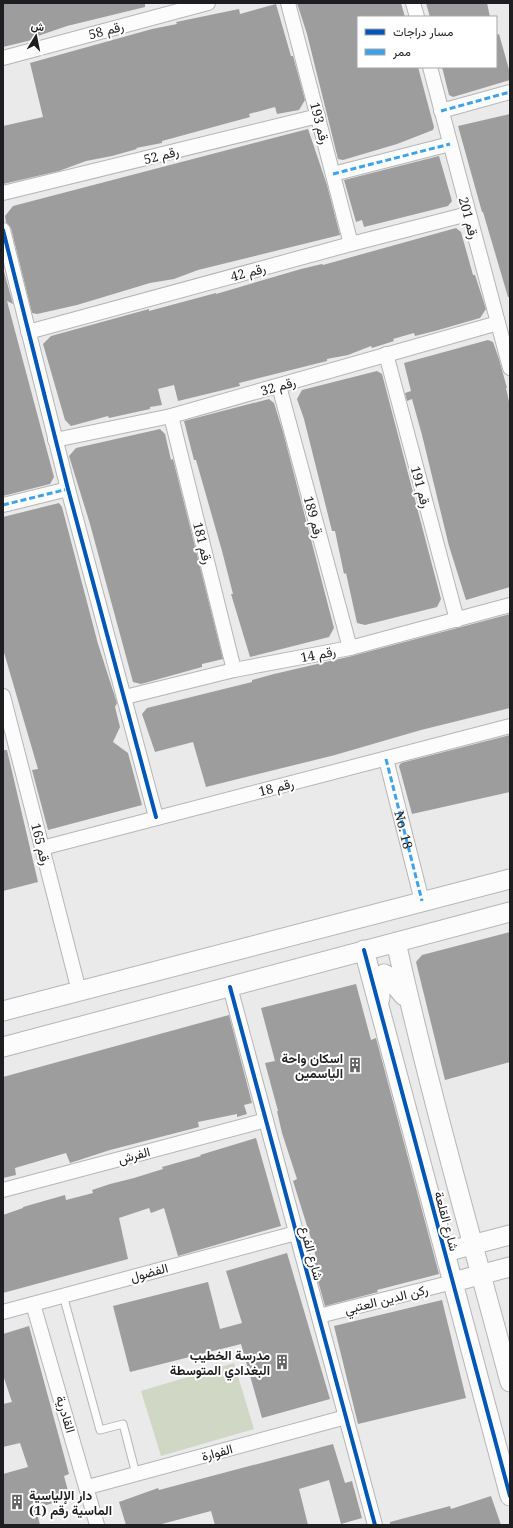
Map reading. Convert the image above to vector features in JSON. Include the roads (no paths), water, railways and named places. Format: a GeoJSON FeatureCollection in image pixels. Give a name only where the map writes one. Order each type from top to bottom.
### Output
{"type":"FeatureCollection","features":[{"type":"Feature","properties":{"kind":"street","name":"رقم 58"},"geometry":{"type":"LineString","coordinates":[[3,58],[208,3]]}},
{"type":"Feature","properties":{"kind":"street","name":"رقم 193"},"geometry":{"type":"LineString","coordinates":[[288,3],[351,244]]}},
{"type":"Feature","properties":{"kind":"street"},"geometry":{"type":"LineString","coordinates":[[413,3],[416,16]]}},
{"type":"Feature","properties":{"kind":"street","name":"رقم 201"},"geometry":{"type":"LineString","coordinates":[[430,68],[510,368]]}},
{"type":"Feature","properties":{"kind":"street"},"geometry":{"type":"LineString","coordinates":[[441,111],[510,92]]}},
{"type":"Feature","properties":{"kind":"street","name":"رقم 52"},"geometry":{"type":"LineString","coordinates":[[3,194],[318,116]]}},
{"type":"Feature","properties":{"kind":"street"},"geometry":{"type":"LineString","coordinates":[[333,174],[450,144]]}},
{"type":"Feature","properties":{"kind":"street","name":"رقم 42"},"geometry":{"type":"LineString","coordinates":[[28,332],[351,244],[468,214]]}},
{"type":"Feature","properties":{"kind":"street"},"geometry":{"type":"LineString","coordinates":[[3,230],[55,440],[125,697],[156,818]]}},
{"type":"Feature","properties":{"kind":"street","name":"رقم 32"},"geometry":{"type":"LineString","coordinates":[[55,440],[171,416],[498,323]]}},
{"type":"Feature","properties":{"kind":"street","name":"رقم 191"},"geometry":{"type":"LineString","coordinates":[[386,354],[457,620]]}},
{"type":"Feature","properties":{"kind":"street","name":"رقم 189"},"geometry":{"type":"LineString","coordinates":[[278,386],[350,648]]}},
{"type":"Feature","properties":{"kind":"street","name":"رقم 181"},"geometry":{"type":"LineString","coordinates":[[171,416],[234,670]]}},
{"type":"Feature","properties":{"kind":"street"},"geometry":{"type":"LineString","coordinates":[[3,505],[68,489]]}},
{"type":"Feature","properties":{"kind":"street","name":"رقم 14"},"geometry":{"type":"LineString","coordinates":[[125,697],[234,670],[350,648],[510,605]]}},
{"type":"Feature","properties":{"kind":"street","name":"رقم 165"},"geometry":{"type":"LineString","coordinates":[[3,696],[79,991]]}},
{"type":"Feature","properties":{"kind":"street","name":"رقم 18"},"geometry":{"type":"LineString","coordinates":[[42,848],[510,726]]}},
{"type":"Feature","properties":{"kind":"street","name":"No. 18"},"geometry":{"type":"LineString","coordinates":[[386,759],[422,902]]}},
{"type":"Feature","properties":{"kind":"street"},"geometry":{"type":"LineString","coordinates":[[3,1011],[510,879]]}},
{"type":"Feature","properties":{"kind":"street"},"geometry":{"type":"LineString","coordinates":[[3,1047],[510,912]]}},
{"type":"Feature","properties":{"kind":"street","name":"شارع القلعة"},"geometry":{"type":"LineString","coordinates":[[396,942],[409,999],[472,1245],[510,1382]]}},
{"type":"Feature","properties":{"kind":"street","name":"شارع القلعة"},"geometry":{"type":"LineString","coordinates":[[364,950],[510,1496]]}},
{"type":"Feature","properties":{"kind":"street"},"geometry":{"type":"LineString","coordinates":[[379,1006],[380,978],[384,974],[393,979],[400,992],[409,999]]}},
{"type":"Feature","properties":{"kind":"street","name":"شارع الفرع"},"geometry":{"type":"LineString","coordinates":[[230,987],[375,1525]]}},
{"type":"Feature","properties":{"kind":"street","name":"الفرش"},"geometry":{"type":"LineString","coordinates":[[3,1190],[266,1120]]}},
{"type":"Feature","properties":{"kind":"street","name":"الفضول"},"geometry":{"type":"LineString","coordinates":[[3,1312],[296,1233]]}},
{"type":"Feature","properties":{"kind":"street"},"geometry":{"type":"LineString","coordinates":[[445,1252],[510,1235]]}},
{"type":"Feature","properties":{"kind":"street"},"geometry":{"type":"LineString","coordinates":[[453,1282],[510,1267]]}},
{"type":"Feature","properties":{"kind":"street","name":"ركن الدين العتبي"},"geometry":{"type":"LineString","coordinates":[[319,1316],[453,1282]]}},
{"type":"Feature","properties":{"kind":"street","name":"القادرية"},"geometry":{"type":"LineString","coordinates":[[33,1304],[88,1487],[97,1525]]}},
{"type":"Feature","properties":{"kind":"street","name":"الفوارة"},"geometry":{"type":"LineString","coordinates":[[88,1487],[346,1417]]}},
{"type":"Feature","properties":{"kind":"lane"},"geometry":{"type":"LineString","coordinates":[[63,1295],[100,1430],[123,1424],[136,1474]]}},
{"type":"Feature","properties":{"kind":"place","name":"اسكان واحة الياسمين"},"geometry":{"type":"Point","coordinates":[355,1065]}},
{"type":"Feature","properties":{"kind":"place","name":"مدرسة الخطيب البغدادي المتوسطة"},"geometry":{"type":"Point","coordinates":[282,1362]}},
{"type":"Feature","properties":{"kind":"place","name":"دار الإلياسية الماسية رقم (1)"},"geometry":{"type":"Point","coordinates":[17,1502]}}]}
